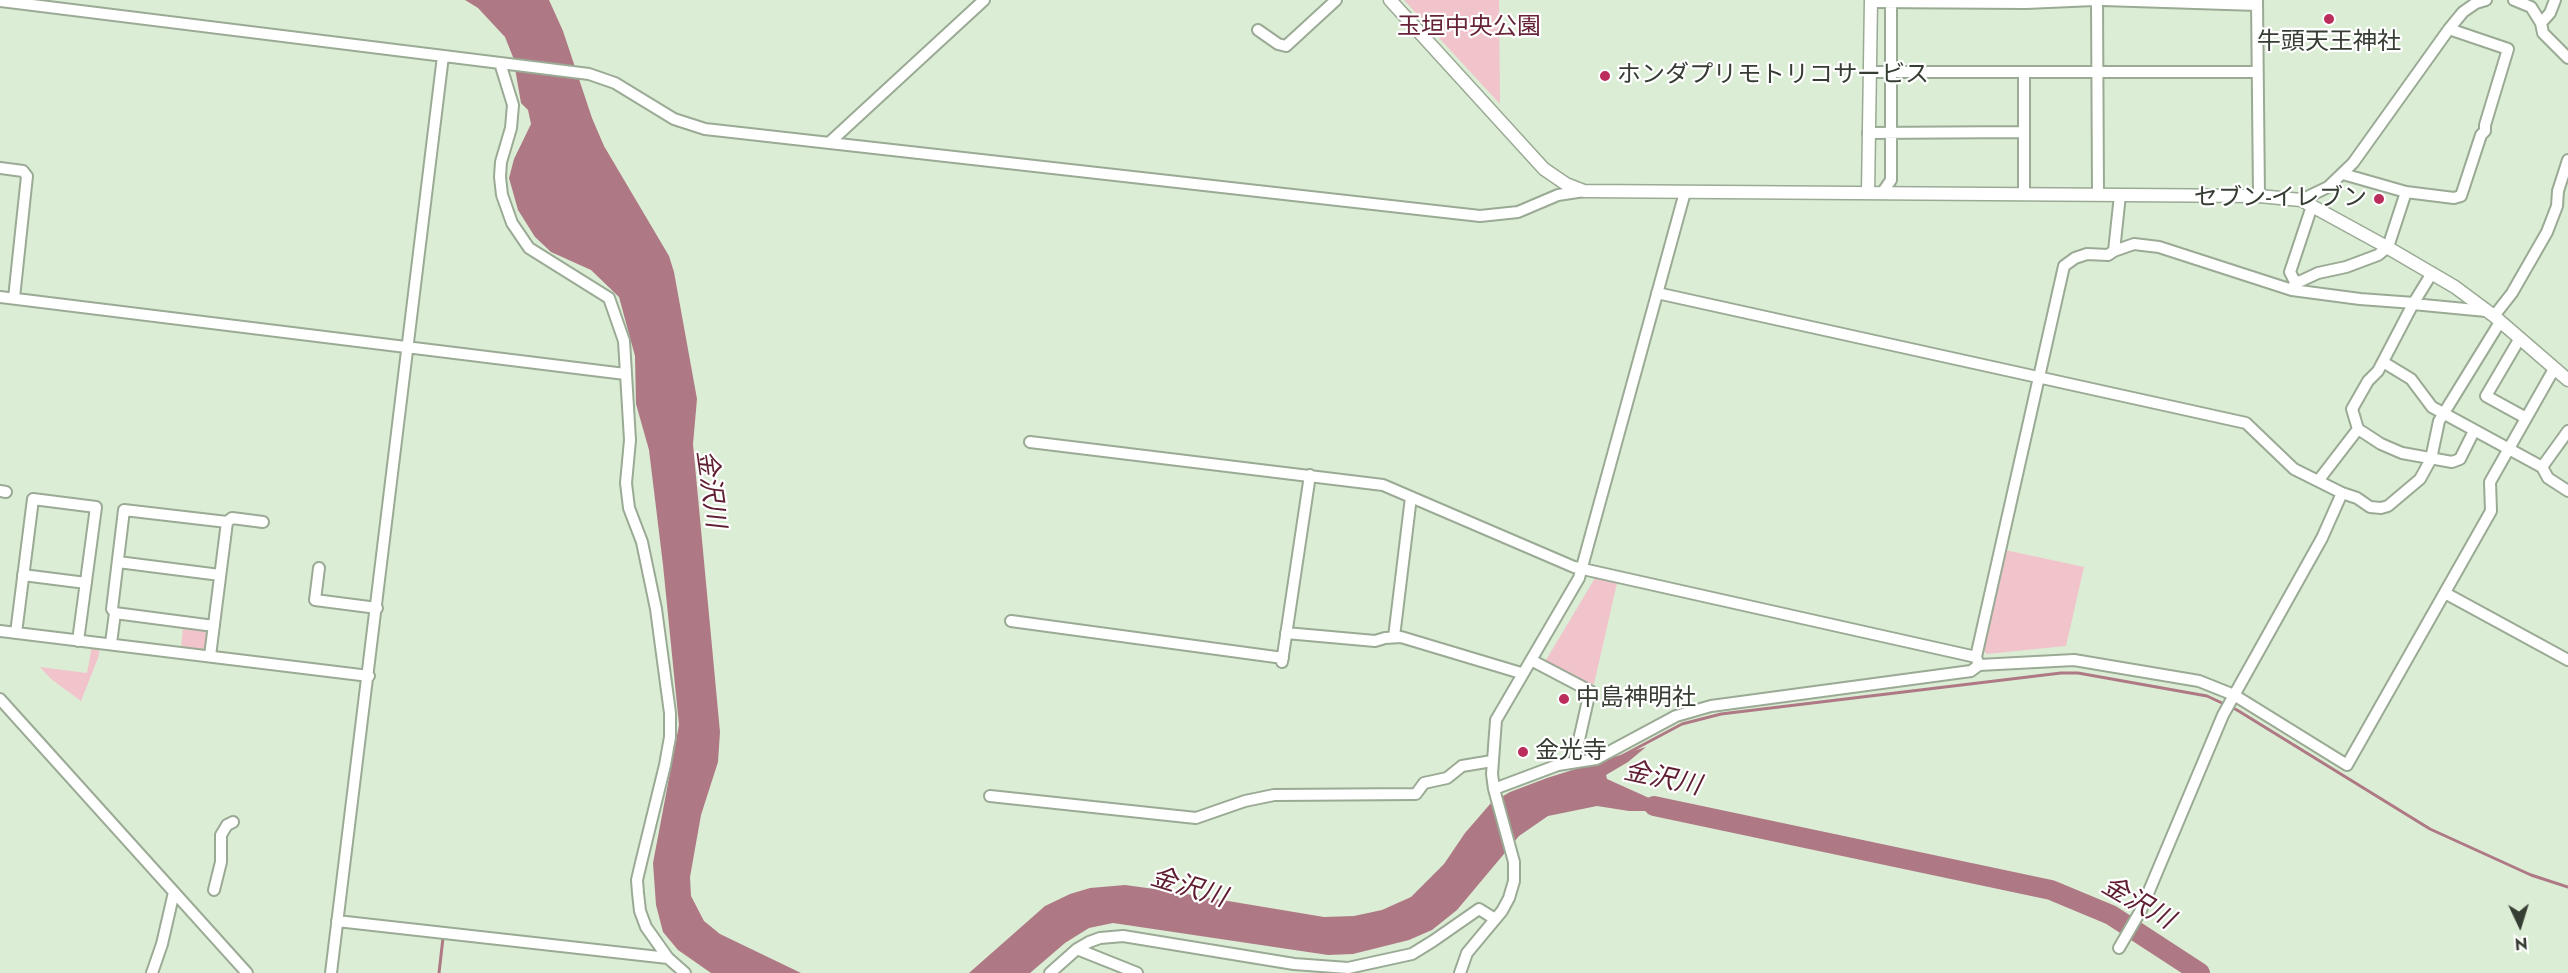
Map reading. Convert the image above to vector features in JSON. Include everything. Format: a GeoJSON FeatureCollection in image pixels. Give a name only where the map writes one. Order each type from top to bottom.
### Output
{"type":"FeatureCollection","features":[{"type":"Feature","properties":{"kind":"street"},"geometry":{"type":"LineString","coordinates":[[830,142],[984,0]]}},
{"type":"Feature","properties":{"kind":"street"},"geometry":{"type":"LineString","coordinates":[[1258,30],[1278,44],[1286,46],[1336,0]]}},
{"type":"Feature","properties":{"kind":"street"},"geometry":{"type":"LineString","coordinates":[[1390,0],[1544,169],[1566,184],[1584,191]]}},
{"type":"Feature","properties":{"kind":"street"},"geometry":{"type":"LineString","coordinates":[[1868,193],[1871,1],[2026,3],[2096,0],[2098,194]]}},
{"type":"Feature","properties":{"kind":"street"},"geometry":{"type":"LineString","coordinates":[[2103,0],[2257,3],[2259,196]]}},
{"type":"Feature","properties":{"kind":"street"},"geometry":{"type":"LineString","coordinates":[[2293,286],[2290,272],[2307,203],[2353,163],[2463,12],[2476,3],[2486,0]]}},
{"type":"Feature","properties":{"kind":"street"},"geometry":{"type":"LineString","coordinates":[[2514,0],[2531,7],[2541,23],[2543,33],[2568,58]]}},
{"type":"Feature","properties":{"kind":"street"},"geometry":{"type":"LineString","coordinates":[[2541,23],[2550,13],[2555,0]]}},
{"type":"Feature","properties":{"kind":"street"},"geometry":{"type":"LineString","coordinates":[[0,1],[589,74],[615,83],[674,119],[705,129],[1480,216],[1518,212],[1558,195],[1584,191],[2259,196],[2307,203],[2432,273],[2494,316],[2568,380]]}},
{"type":"Feature","properties":{"kind":"street"},"geometry":{"type":"LineString","coordinates":[[1882,194],[1891,180],[1891,2]]}},
{"type":"Feature","properties":{"kind":"street"},"geometry":{"type":"LineString","coordinates":[[2343,174],[2406,192],[2454,198],[2461,196],[2481,135],[2485,131],[2484,125],[2508,49],[2449,29]]}},
{"type":"Feature","properties":{"kind":"street"},"geometry":{"type":"LineString","coordinates":[[331,973],[443,56]]}},
{"type":"Feature","properties":{"kind":"street"},"geometry":{"type":"LineString","coordinates":[[502,63],[513,105],[511,128],[501,162],[502,195],[506,211],[529,248],[609,298],[624,341],[630,440],[626,483],[629,508],[642,542],[650,577],[670,713],[670,737],[637,880],[638,893],[640,911],[646,927],[668,958],[685,973]]}},
{"type":"Feature","properties":{"kind":"street"},"geometry":{"type":"LineString","coordinates":[[1871,72],[2257,72]]}},
{"type":"Feature","properties":{"kind":"street"},"geometry":{"type":"LineString","coordinates":[[2024,72],[2024,194]]}},
{"type":"Feature","properties":{"kind":"street"},"geometry":{"type":"LineString","coordinates":[[1869,133],[2024,132]]}},
{"type":"Feature","properties":{"kind":"street"},"geometry":{"type":"LineString","coordinates":[[1657,293],[2246,423],[2294,469],[2357,498],[2370,507],[2388,506],[2420,479],[2431,459],[2439,421],[2494,316],[2512,293],[2547,232],[2558,206],[2558,191],[2568,160]]}},
{"type":"Feature","properties":{"kind":"street"},"geometry":{"type":"LineString","coordinates":[[0,168],[23,171],[27,176],[14,298]]}},
{"type":"Feature","properties":{"kind":"street"},"geometry":{"type":"LineString","coordinates":[[1460,973],[1467,953],[1495,919],[1512,890],[1514,862],[1494,789],[1492,761],[1496,720],[1521,673],[1579,578],[1685,192]]}},
{"type":"Feature","properties":{"kind":"street"},"geometry":{"type":"LineString","coordinates":[[2293,286],[2318,273],[2378,255],[2388,247],[2406,192]]}},
{"type":"Feature","properties":{"kind":"street"},"geometry":{"type":"LineString","coordinates":[[2114,251],[2120,195]]}},
{"type":"Feature","properties":{"kind":"street"},"geometry":{"type":"LineString","coordinates":[[1494,789],[1543,770],[1607,754],[1676,716],[1711,706],[1971,671],[1978,661],[2064,266],[2075,258],[2087,254],[2108,255],[2134,244],[2159,247],[2293,286],[2360,299],[2414,304],[2494,316]]}},
{"type":"Feature","properties":{"kind":"street"},"geometry":{"type":"LineString","coordinates":[[2432,273],[2378,372],[2368,381],[2352,409],[2358,429],[2381,444],[2402,453],[2431,459],[2452,462],[2460,459],[2475,431]]}},
{"type":"Feature","properties":{"kind":"street"},"geometry":{"type":"LineString","coordinates":[[0,297],[625,374]]}},
{"type":"Feature","properties":{"kind":"street"},"geometry":{"type":"LineString","coordinates":[[2520,338],[2486,396],[2526,418]]}},
{"type":"Feature","properties":{"kind":"street"},"geometry":{"type":"LineString","coordinates":[[2383,363],[2411,379],[2425,399],[2443,414],[2542,468],[2548,478],[2568,491]]}},
{"type":"Feature","properties":{"kind":"street"},"geometry":{"type":"LineString","coordinates":[[1030,442],[1383,485],[1574,567],[1978,661],[2091,661],[2199,681],[2234,695],[2347,765],[2491,511],[2490,482],[2554,369]]}},
{"type":"Feature","properties":{"kind":"street"},"geometry":{"type":"LineString","coordinates":[[2318,481],[2358,429]]}},
{"type":"Feature","properties":{"kind":"street"},"geometry":{"type":"LineString","coordinates":[[2542,468],[2568,431]]}},
{"type":"Feature","properties":{"kind":"street"},"geometry":{"type":"LineString","coordinates":[[1011,621],[1282,660],[1310,475]]}},
{"type":"Feature","properties":{"kind":"street"},"geometry":{"type":"LineString","coordinates":[[2119,948],[2139,913],[2223,715],[2322,538],[2342,493]]}},
{"type":"Feature","properties":{"kind":"street"},"geometry":{"type":"LineString","coordinates":[[1394,637],[1411,497]]}},
{"type":"Feature","properties":{"kind":"street"},"geometry":{"type":"LineString","coordinates":[[16,633],[33,499],[96,507],[78,641]]}},
{"type":"Feature","properties":{"kind":"street"},"geometry":{"type":"LineString","coordinates":[[111,644],[115,614],[112,609],[124,510],[227,522]]}},
{"type":"Feature","properties":{"kind":"street"},"geometry":{"type":"LineString","coordinates":[[210,656],[227,522],[232,518],[263,522]]}},
{"type":"Feature","properties":{"kind":"street"},"geometry":{"type":"LineString","coordinates":[[118,562],[220,574]]}},
{"type":"Feature","properties":{"kind":"street"},"geometry":{"type":"LineString","coordinates":[[318,568],[315,600],[377,608]]}},
{"type":"Feature","properties":{"kind":"street"},"geometry":{"type":"LineString","coordinates":[[23,575],[86,583]]}},
{"type":"Feature","properties":{"kind":"street"},"geometry":{"type":"LineString","coordinates":[[2445,593],[2568,660]]}},
{"type":"Feature","properties":{"kind":"street"},"geometry":{"type":"LineString","coordinates":[[115,614],[214,626]]}},
{"type":"Feature","properties":{"kind":"street"},"geometry":{"type":"LineString","coordinates":[[0,631],[369,676]]}},
{"type":"Feature","properties":{"kind":"street"},"geometry":{"type":"LineString","coordinates":[[1287,633],[1375,641],[1394,637],[1412,639],[1521,673]]}},
{"type":"Feature","properties":{"kind":"street"},"geometry":{"type":"LineString","coordinates":[[1530,660],[1590,691],[1574,762]]}},
{"type":"Feature","properties":{"kind":"street"},"geometry":{"type":"LineString","coordinates":[[0,699],[248,973]]}},
{"type":"Feature","properties":{"kind":"street"},"geometry":{"type":"LineString","coordinates":[[990,796],[1196,818],[1245,801],[1274,795],[1416,794],[1424,783],[1447,778],[1462,766],[1492,761]]}},
{"type":"Feature","properties":{"kind":"street"},"geometry":{"type":"LineString","coordinates":[[214,890],[220,862],[221,835],[227,825],[233,822]]}},
{"type":"Feature","properties":{"kind":"street"},"geometry":{"type":"LineString","coordinates":[[152,973],[161,950],[174,892]]}},
{"type":"Feature","properties":{"kind":"street"},"geometry":{"type":"LineString","coordinates":[[1050,973],[1077,948],[1100,938],[1123,936],[1293,969],[1367,966],[1412,954],[1479,909],[1495,919]]}},
{"type":"Feature","properties":{"kind":"street"},"geometry":{"type":"LineString","coordinates":[[337,921],[668,958]]}},
{"type":"Feature","properties":{"kind":"street"},"geometry":{"type":"LineString","coordinates":[[1077,948],[1137,973]]}},
{"type":"Feature","properties":{"kind":"green space","name":"玉垣中央公園"},"geometry":{"type":"Polygon","coordinates":[[[1404,0],[1499,0],[1500,104],[1404,0]]]}},
{"type":"Feature","properties":{"kind":"green space"},"geometry":{"type":"Polygon","coordinates":[[[2005,550],[2084,567],[2066,646],[1987,654],[1982,649],[2005,550]]]}},
{"type":"Feature","properties":{"kind":"green space"},"geometry":{"type":"Polygon","coordinates":[[[1595,578],[1617,583],[1594,684],[1580,682],[1543,665],[1595,578]]]}},
{"type":"Feature","properties":{"kind":"green space"},"geometry":{"type":"Polygon","coordinates":[[[183,627],[203,629],[208,636],[207,646],[200,651],[181,649],[183,627]]]}},
{"type":"Feature","properties":{"kind":"green space"},"geometry":{"type":"Polygon","coordinates":[[[92,646],[100,647],[98,658],[81,701],[51,679],[40,667],[87,673],[92,646]]]}},
{"type":"Feature","properties":{"kind":"shaded area"},"geometry":{"type":"Polygon","coordinates":[[[465,0],[549,0],[563,31],[592,118],[604,146],[669,256],[674,272],[697,399],[693,444],[720,732],[718,762],[701,815],[690,877],[691,896],[704,921],[720,934],[801,973],[711,973],[678,950],[663,932],[656,905],[653,863],[679,725],[649,450],[636,404],[635,356],[619,297],[591,270],[551,252],[535,237],[518,210],[509,178],[514,159],[531,124],[528,110],[521,103],[513,57],[505,37],[478,8],[465,0]]]}},
{"type":"Feature","properties":{"kind":"shaded area"},"geometry":{"type":"Polygon","coordinates":[[[1646,747],[1628,762],[1606,775],[1607,779],[1678,811],[1629,811],[1597,806],[1548,816],[1519,836],[1457,910],[1432,930],[1409,940],[1353,954],[1328,955],[1113,923],[1089,928],[1065,943],[1030,973],[969,973],[1045,906],[1070,894],[1090,888],[1125,885],[1324,917],[1354,916],[1382,910],[1411,897],[1444,864],[1465,833],[1491,803],[1510,792],[1547,778],[1646,747]]]}},
{"type":"Feature","properties":{"kind":"waterway"},"geometry":{"type":"LineString","coordinates":[[1622,756],[1682,724],[1721,714],[2061,673],[2078,673],[2207,696],[2237,710],[2430,829],[2531,875],[2568,887]]}},
{"type":"Feature","properties":{"kind":"waterway","name":"金沢川"},"geometry":{"type":"LineString","coordinates":[[1654,806],[2051,890],[2111,915],[2200,973]]}},
{"type":"Feature","properties":{"kind":"waterway"},"geometry":{"type":"LineString","coordinates":[[439,973],[443,938]]}},
{"type":"Feature","properties":{"kind":"place","name":"牛頭天王神社"},"geometry":{"type":"Point","coordinates":[2329,19]}},
{"type":"Feature","properties":{"kind":"place","name":"ホンダプリモトリコサービス"},"geometry":{"type":"Point","coordinates":[1605,76]}},
{"type":"Feature","properties":{"kind":"place","name":"セブン-イレブン"},"geometry":{"type":"Point","coordinates":[2379,199]}},
{"type":"Feature","properties":{"kind":"place","name":"中島神明社"},"geometry":{"type":"Point","coordinates":[1564,699]}},
{"type":"Feature","properties":{"kind":"place","name":"金光寺"},"geometry":{"type":"Point","coordinates":[1523,752]}}]}
